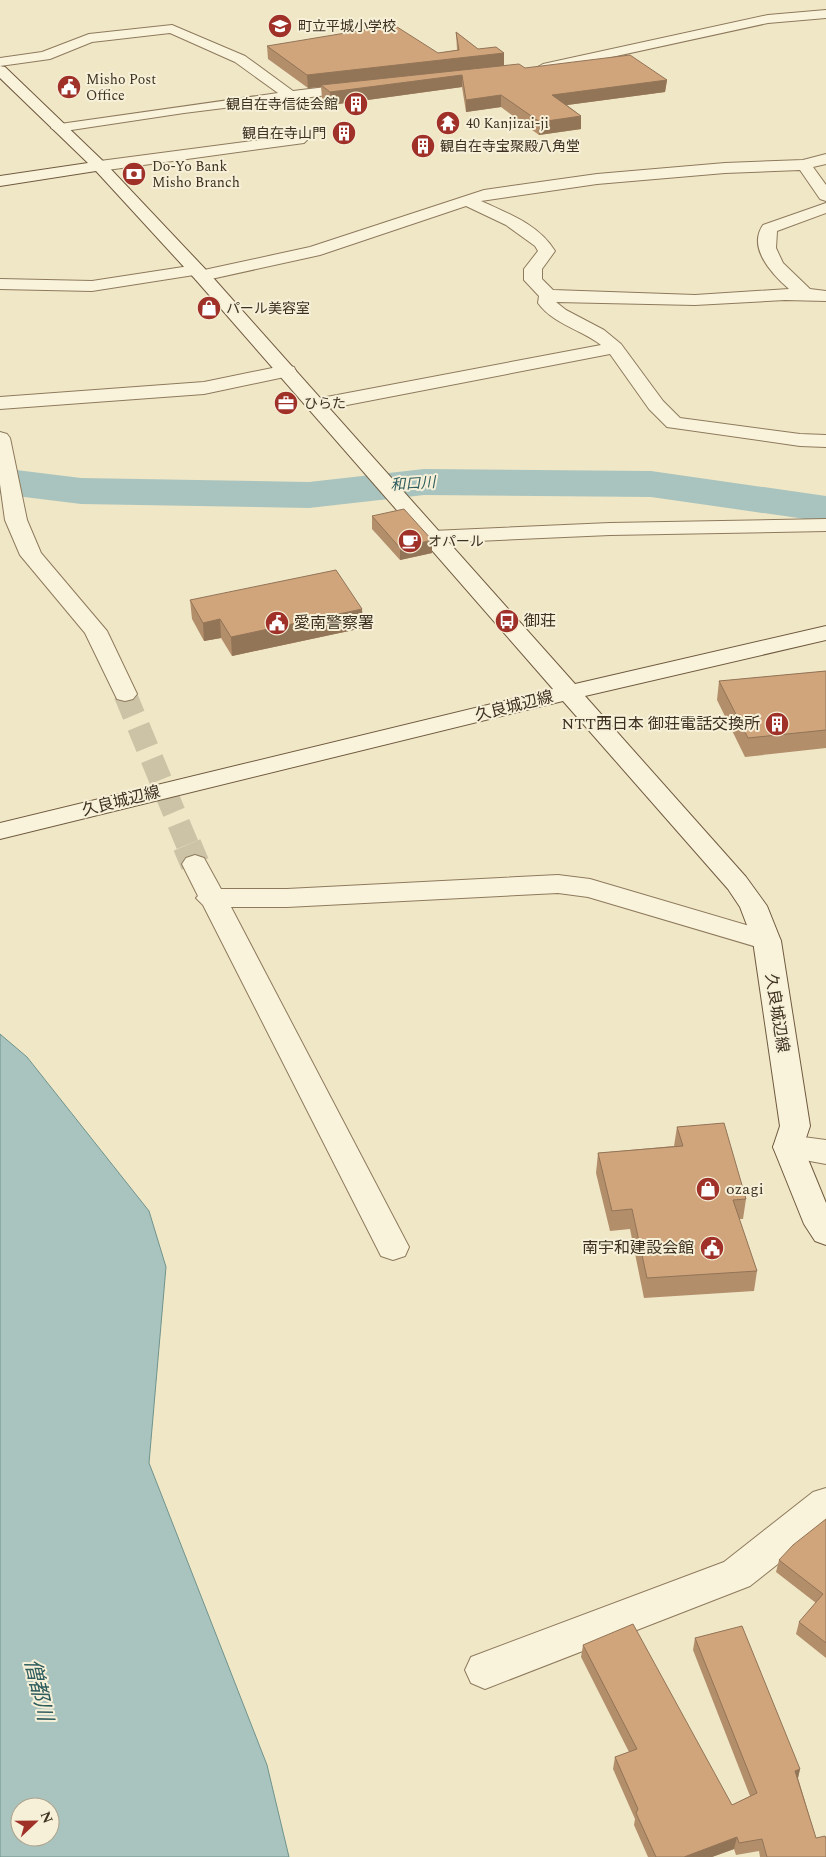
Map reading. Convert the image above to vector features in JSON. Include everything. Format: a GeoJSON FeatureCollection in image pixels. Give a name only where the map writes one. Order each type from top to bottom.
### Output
{"type":"FeatureCollection","features":[{"type":"Feature","properties":{"kind":"street"},"geometry":{"type":"LineString","coordinates":[[533,70],[577,62],[666,40],[768,19],[826,14]]}},
{"type":"Feature","properties":{"kind":"street"},"geometry":{"type":"LineString","coordinates":[[0,62],[46,56],[89,38],[172,29],[240,59],[287,93],[281,101]]}},
{"type":"Feature","properties":{"kind":"street"},"geometry":{"type":"LineString","coordinates":[[0,70],[58,128],[100,166],[199,273],[571,692],[826,633]]}},
{"type":"Feature","properties":{"kind":"street"},"geometry":{"type":"LineString","coordinates":[[58,128],[281,101],[371,85]]}},
{"type":"Feature","properties":{"kind":"street"},"geometry":{"type":"LineString","coordinates":[[0,181],[298,140],[288,133],[285,124]]}},
{"type":"Feature","properties":{"kind":"street"},"geometry":{"type":"LineString","coordinates":[[0,284],[92,286],[199,273],[314,251],[484,195],[597,179],[724,168],[804,165],[826,159]]}},
{"type":"Feature","properties":{"kind":"street"},"geometry":{"type":"LineString","coordinates":[[804,165],[826,196]]}},
{"type":"Feature","properties":{"kind":"street"},"geometry":{"type":"LineString","coordinates":[[467,201],[515,224],[544,244],[547,250],[533,269],[533,280],[548,295],[639,300],[716,300],[805,294],[826,296]]}},
{"type":"Feature","properties":{"kind":"street"},"geometry":{"type":"LineString","coordinates":[[805,294],[774,266],[769,255],[767,234],[769,228],[826,208]]}},
{"type":"Feature","properties":{"kind":"street"},"geometry":{"type":"LineString","coordinates":[[548,295],[547,303],[560,314],[598,334],[615,348],[656,405],[674,423],[800,440],[826,441]]}},
{"type":"Feature","properties":{"kind":"street"},"geometry":{"type":"LineString","coordinates":[[316,405],[615,348]]}},
{"type":"Feature","properties":{"kind":"street"},"geometry":{"type":"LineString","coordinates":[[0,403],[204,388],[287,371]]}},
{"type":"Feature","properties":{"kind":"street"},"geometry":{"type":"LineString","coordinates":[[2,447],[13,496],[16,520],[31,555],[96,630],[125,694]]}},
{"type":"Feature","properties":{"kind":"street"},"geometry":{"type":"LineString","coordinates":[[432,536],[610,529],[826,525]]}},
{"type":"Feature","properties":{"kind":"street","name":"久良城辺線"},"geometry":{"type":"LineString","coordinates":[[0,831],[571,692],[737,883],[753,906],[767,941],[795,1126],[788,1148]]}},
{"type":"Feature","properties":{"kind":"street"},"geometry":{"type":"LineString","coordinates":[[195,864],[210,898],[392,1247]]}},
{"type":"Feature","properties":{"kind":"street"},"geometry":{"type":"LineString","coordinates":[[210,898],[287,898],[558,884],[590,888],[767,941]]}},
{"type":"Feature","properties":{"kind":"street"},"geometry":{"type":"LineString","coordinates":[[826,1152],[788,1148],[816,1215],[826,1232]]}},
{"type":"Feature","properties":{"kind":"street"},"geometry":{"type":"LineString","coordinates":[[485,1670],[737,1574],[826,1504]]}},
{"type":"Feature","properties":{"kind":"water","name":"僧都川"},"geometry":{"type":"Polygon","coordinates":[[[0,1034],[27,1057],[149,1211],[166,1267],[149,1463],[267,1765],[289,1857],[0,1857],[0,1034]]]}},
{"type":"Feature","properties":{"kind":"building"},"geometry":{"type":"Polygon","coordinates":[[[394,25],[438,53],[459,50],[456,32],[478,49],[496,47],[504,53],[307,75],[267,46],[394,25]]]}},
{"type":"Feature","properties":{"kind":"building"},"geometry":{"type":"Polygon","coordinates":[[[630,55],[667,80],[552,95],[581,116],[540,122],[501,95],[466,100],[462,75],[330,92],[321,85],[519,64],[525,68],[630,55]]]}},
{"type":"Feature","properties":{"kind":"building"},"geometry":{"type":"Polygon","coordinates":[[[404,509],[432,540],[400,548],[372,516],[404,509]]]}},
{"type":"Feature","properties":{"kind":"building"},"geometry":{"type":"Polygon","coordinates":[[[336,570],[362,609],[231,637],[220,619],[203,623],[190,600],[336,570]]]}},
{"type":"Feature","properties":{"kind":"building","name":"NTT西日本 御荘電話交換所"},"geometry":{"type":"Polygon","coordinates":[[[826,671],[826,730],[748,738],[719,681],[826,671]]]}},
{"type":"Feature","properties":{"kind":"building"},"geometry":{"type":"Polygon","coordinates":[[[724,1123],[746,1199],[733,1200],[757,1271],[647,1278],[632,1209],[612,1211],[598,1153],[683,1146],[677,1127],[724,1123]]]}},
{"type":"Feature","properties":{"kind":"building"},"geometry":{"type":"Polygon","coordinates":[[[826,1519],[826,1643],[799,1622],[823,1594],[779,1560],[793,1545],[826,1519]]]}},
{"type":"Feature","properties":{"kind":"building"},"geometry":{"type":"Polygon","coordinates":[[[633,1624],[732,1805],[757,1793],[695,1638],[742,1626],[800,1769],[795,1771],[816,1838],[825,1836],[826,1857],[767,1857],[762,1839],[739,1843],[737,1837],[684,1857],[656,1857],[636,1813],[638,1809],[615,1757],[637,1749],[583,1645],[633,1624]]]}},
{"type":"Feature","properties":{"kind":"waterway","name":"和口川"},"geometry":{"type":"LineString","coordinates":[[0,481],[81,491],[309,495],[424,482],[651,484],[826,509]]}},
{"type":"Feature","properties":{"kind":"tunnel"},"geometry":{"type":"LineString","coordinates":[[125,694],[188,846]]}},
{"type":"Feature","properties":{"kind":"tunnel"},"geometry":{"type":"LineString","coordinates":[[187,845],[195,864]]}},
{"type":"Feature","properties":{"kind":"place","name":"町立平城小学校"},"geometry":{"type":"Point","coordinates":[280,26]}},
{"type":"Feature","properties":{"kind":"place","name":"Misho Post Office"},"geometry":{"type":"Point","coordinates":[69,87]}},
{"type":"Feature","properties":{"kind":"place","name":"観自在寺信徒会館"},"geometry":{"type":"Point","coordinates":[356,104]}},
{"type":"Feature","properties":{"kind":"place","name":"40 Kanjizai-ji"},"geometry":{"type":"Point","coordinates":[448,123]}},
{"type":"Feature","properties":{"kind":"place","name":"観自在寺山門"},"geometry":{"type":"Point","coordinates":[344,133]}},
{"type":"Feature","properties":{"kind":"place","name":"観自在寺宝聚殿八角堂"},"geometry":{"type":"Point","coordinates":[423,146]}},
{"type":"Feature","properties":{"kind":"place","name":"Do-Yo Bank Misho Branch"},"geometry":{"type":"Point","coordinates":[134,174]}},
{"type":"Feature","properties":{"kind":"place","name":"パール美容室"},"geometry":{"type":"Point","coordinates":[209,308]}},
{"type":"Feature","properties":{"kind":"place","name":"ひらた"},"geometry":{"type":"Point","coordinates":[286,403]}},
{"type":"Feature","properties":{"kind":"place","name":"オパール"},"geometry":{"type":"Point","coordinates":[410,541]}},
{"type":"Feature","properties":{"kind":"place","name":"御荘"},"geometry":{"type":"Point","coordinates":[507,621]}},
{"type":"Feature","properties":{"kind":"place","name":"愛南警察署"},"geometry":{"type":"Point","coordinates":[277,623]}},
{"type":"Feature","properties":{"kind":"place","name":"NTT西日本 御荘電話交換所"},"geometry":{"type":"Point","coordinates":[777,724]}},
{"type":"Feature","properties":{"kind":"place","name":"ozagi"},"geometry":{"type":"Point","coordinates":[708,1189]}},
{"type":"Feature","properties":{"kind":"place","name":"南宇和建設会館"},"geometry":{"type":"Point","coordinates":[712,1248]}}]}
